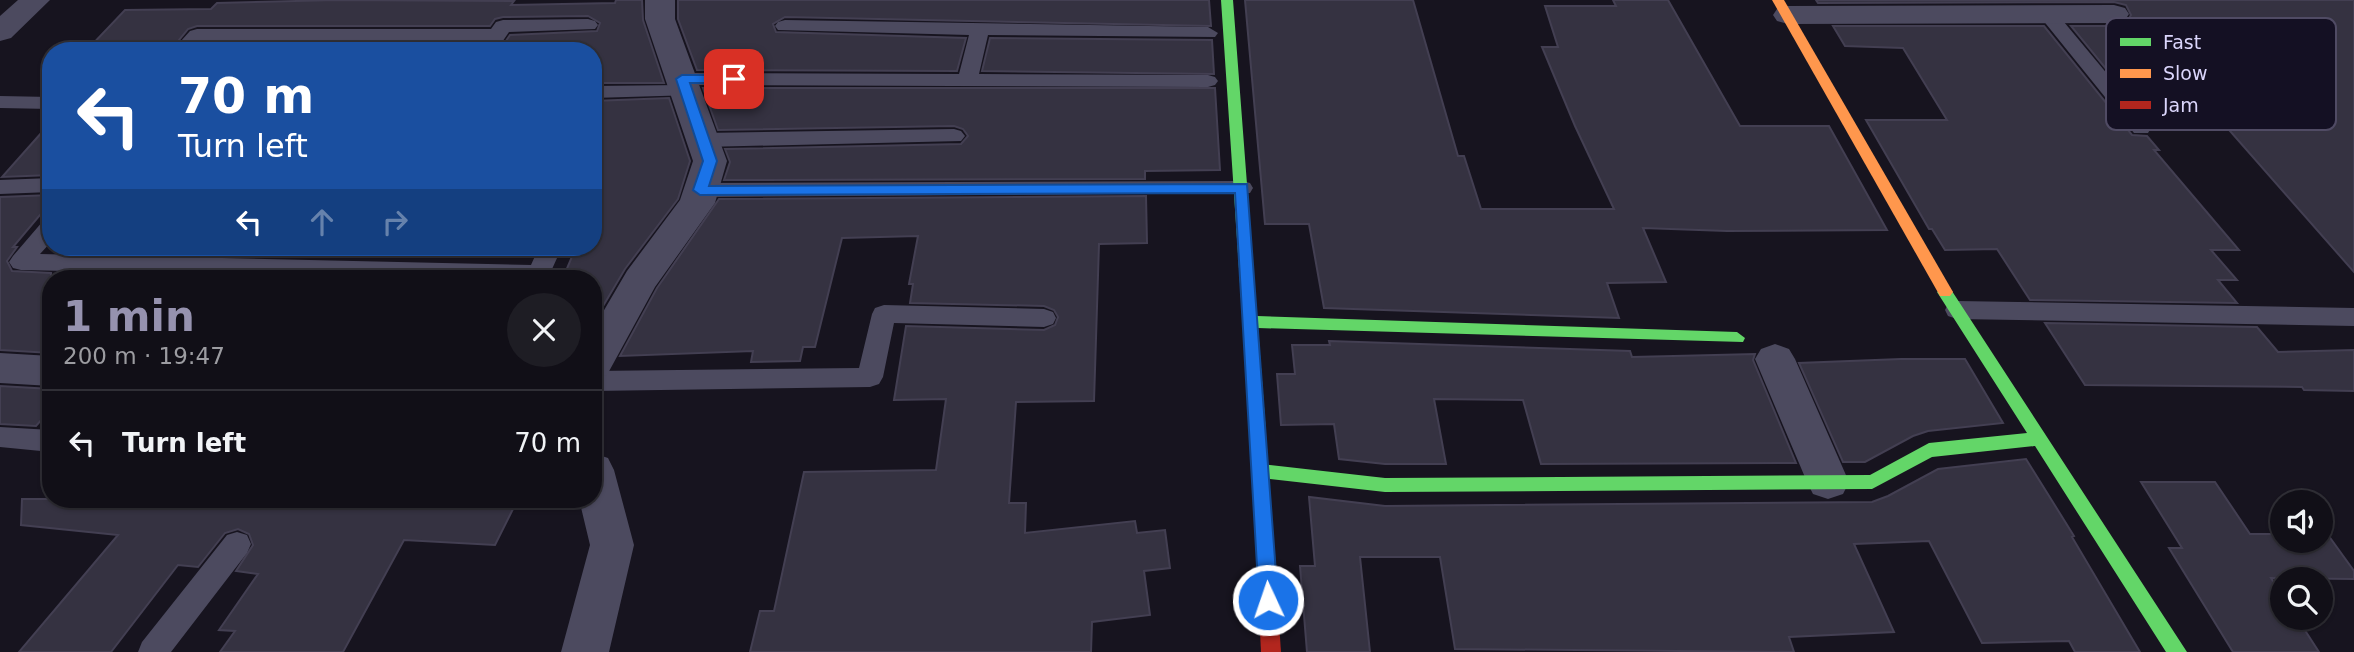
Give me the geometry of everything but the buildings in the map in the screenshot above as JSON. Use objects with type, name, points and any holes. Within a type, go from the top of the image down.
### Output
[{"type":"street","points":[[0,32],[35,0]]},
{"type":"street","points":[[602,348],[640,280],[697,203],[710,161],[660,19],[660,0]]},
{"type":"street","points":[[1227,0],[1252,322],[1271,652]]},
{"type":"street","points":[[2114,14],[2063,9],[1783,8],[1897,211],[1957,310],[2036,439],[2177,652]]},
{"type":"street","points":[[1252,322],[1737,338]]},
{"type":"street","points":[[1774,359],[1828,482]]},
{"type":"street","points":[[0,368],[42,370]]},
{"type":"street","points":[[1261,471],[1385,485],[1872,482],[1929,450],[2036,439]]},
{"type":"street","points":[[585,652],[612,545],[602,506]]},
{"type":"lane","points":[[2063,9],[2106,75]]},
{"type":"lane","points":[[493,42],[503,26],[588,25]]},
{"type":"lane","points":[[785,26],[1208,33]]},
{"type":"lane","points":[[968,80],[981,28]]},
{"type":"lane","points":[[190,42],[197,35],[455,42]]},
{"type":"lane","points":[[602,92],[685,85],[968,80],[1208,81]]},
{"type":"lane","points":[[0,102],[42,103]]},
{"type":"lane","points":[[703,140],[954,136]]},
{"type":"lane","points":[[0,187],[42,185]]},
{"type":"lane","points":[[700,190],[1242,188]]},
{"type":"lane","points":[[42,236],[20,262],[397,270]]},
{"type":"lane","points":[[1957,310],[2354,317]]},
{"type":"lane","points":[[602,382],[870,377],[884,314],[1044,318]]},
{"type":"lane","points":[[0,437],[42,440]]},
{"type":"lane","points":[[153,652],[237,544]]},
{"type":"traffic: fast","points":[[1227,0],[1258,433]]},
{"type":"traffic: fast","points":[[1945,292],[2177,652]]},
{"type":"traffic: fast","points":[[1252,322],[1737,338]]},
{"type":"traffic: fast","points":[[1261,471],[1385,485],[1872,482],[1929,450],[2036,439]]},
{"type":"traffic: slow","points":[[1778,0],[1945,292]]},
{"type":"traffic: jam","points":[[1258,433],[1271,652]]},
{"type":"route","points":[[734,79],[682,79],[710,161],[700,190],[1242,188],[1268,600]]}]
